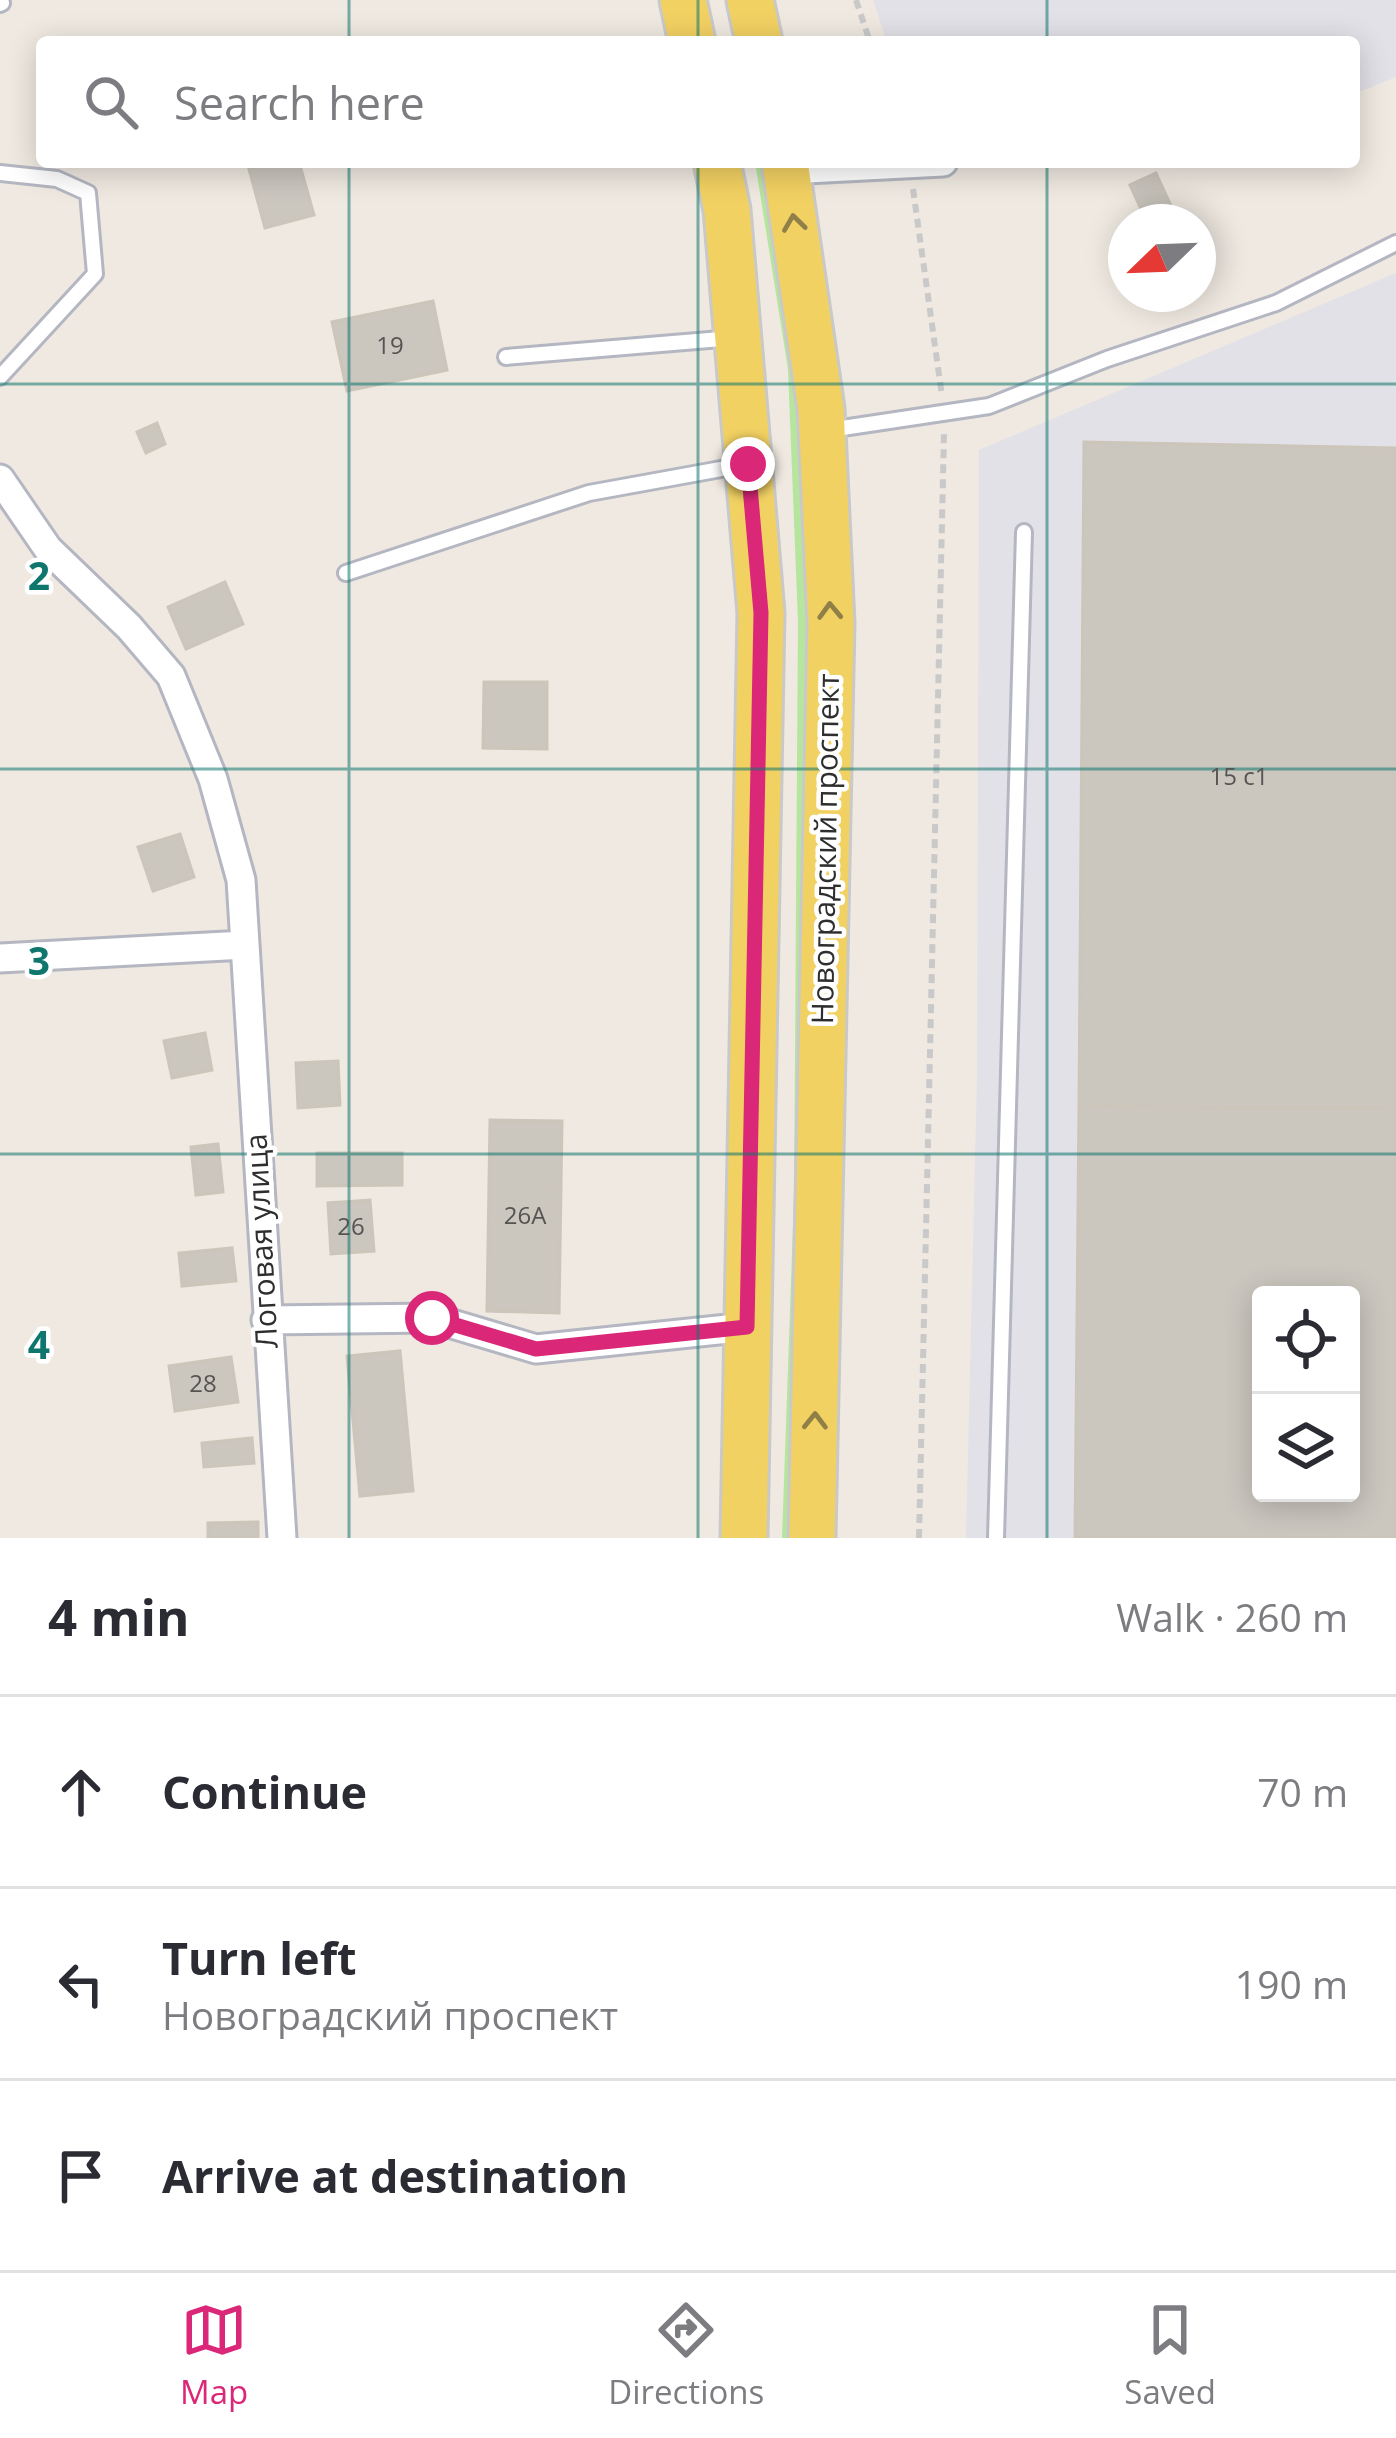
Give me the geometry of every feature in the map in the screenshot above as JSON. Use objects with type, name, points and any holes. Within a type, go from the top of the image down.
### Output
[{"type":"main road","points":[[683,0],[691,36]]},
{"type":"main road","points":[[750,0],[758,36]]},
{"type":"main road","points":[[718,168],[727,210],[761,613],[744,1538]]},
{"type":"main road","name":"Новоградский проспект","points":[[786,168],[823,431],[830,623],[812,1538]]},
{"type":"street","name":"Логовая улица","points":[[0,478],[49,549],[129,627],[171,676],[213,779],[241,880],[282,1538]]},
{"type":"street","points":[[0,958],[245,945]]},
{"type":"street","points":[[266,1320],[432,1318],[536,1349],[747,1327]]},
{"type":"lane","points":[[0,173],[57,179],[88,193],[95,274],[0,377]]},
{"type":"lane","points":[[823,431],[989,406],[1107,359],[1276,303],[1396,243]]},
{"type":"lane","points":[[506,357],[738,338]]},
{"type":"lane","points":[[346,573],[589,493],[748,464]]},
{"type":"lane","points":[[996,1538],[1024,532]]},
{"type":"path","points":[[856,0],[867,36]]},
{"type":"path","points":[[911,168],[944,415],[919,1538]]},
{"type":"shaded area","points":[[873,0],[1396,0],[1396,77],[1360,92],[1360,36],[885,36]]},
{"type":"shaded area","points":[[1396,273],[1396,1538],[966,1538],[977,1077],[979,450]]},
{"type":"green space","points":[[756,168],[779,168],[823,581],[806,1538],[782,1538],[794,1196],[798,622],[788,369]]},
{"type":"building","points":[[301,168],[314,215],[265,228],[249,169]]},
{"type":"building","points":[[1156,173],[1170,204],[1139,204],[1130,185]]},
{"type":"building","points":[[433,301],[447,370],[347,391],[332,322]]},
{"type":"building","points":[[157,423],[165,444],[146,453],[137,432]]},
{"type":"building","points":[[1084,442],[1396,448],[1396,1109],[1079,1106]]},
{"type":"building","points":[[225,582],[243,624],[186,649],[168,607]]},
{"type":"building","points":[[484,682],[547,682],[547,749],[483,748]]},
{"type":"building","points":[[180,834],[194,877],[153,891],[138,847]]},
{"type":"building","points":[[205,1033],[212,1070],[172,1078],[164,1041]]},
{"type":"building","points":[[338,1061],[340,1105],[298,1108],[296,1063]]},
{"type":"building","points":[[1079,1106],[1396,1109],[1396,1538],[1075,1538]]},
{"type":"building","points":[[490,1120],[562,1121],[559,1313],[487,1311]]},
{"type":"building","points":[[218,1144],[223,1192],[196,1195],[191,1147]]},
{"type":"building","points":[[317,1153],[402,1153],[402,1185],[317,1186]]},
{"type":"building","points":[[370,1200],[374,1251],[331,1254],[328,1203]]},
{"type":"building","points":[[232,1248],[236,1281],[182,1286],[179,1253]]},
{"type":"building","points":[[400,1351],[413,1491],[360,1496],[347,1356]]},
{"type":"building","points":[[231,1357],[238,1402],[175,1411],[169,1366]]},
{"type":"building","points":[[252,1438],[254,1463],[204,1467],[202,1443]]},
{"type":"building","points":[[258,1522],[258,1538],[208,1538],[208,1523]]},
{"type":"route","points":[[432,1318],[536,1349],[747,1327],[761,613],[748,464]]}]
